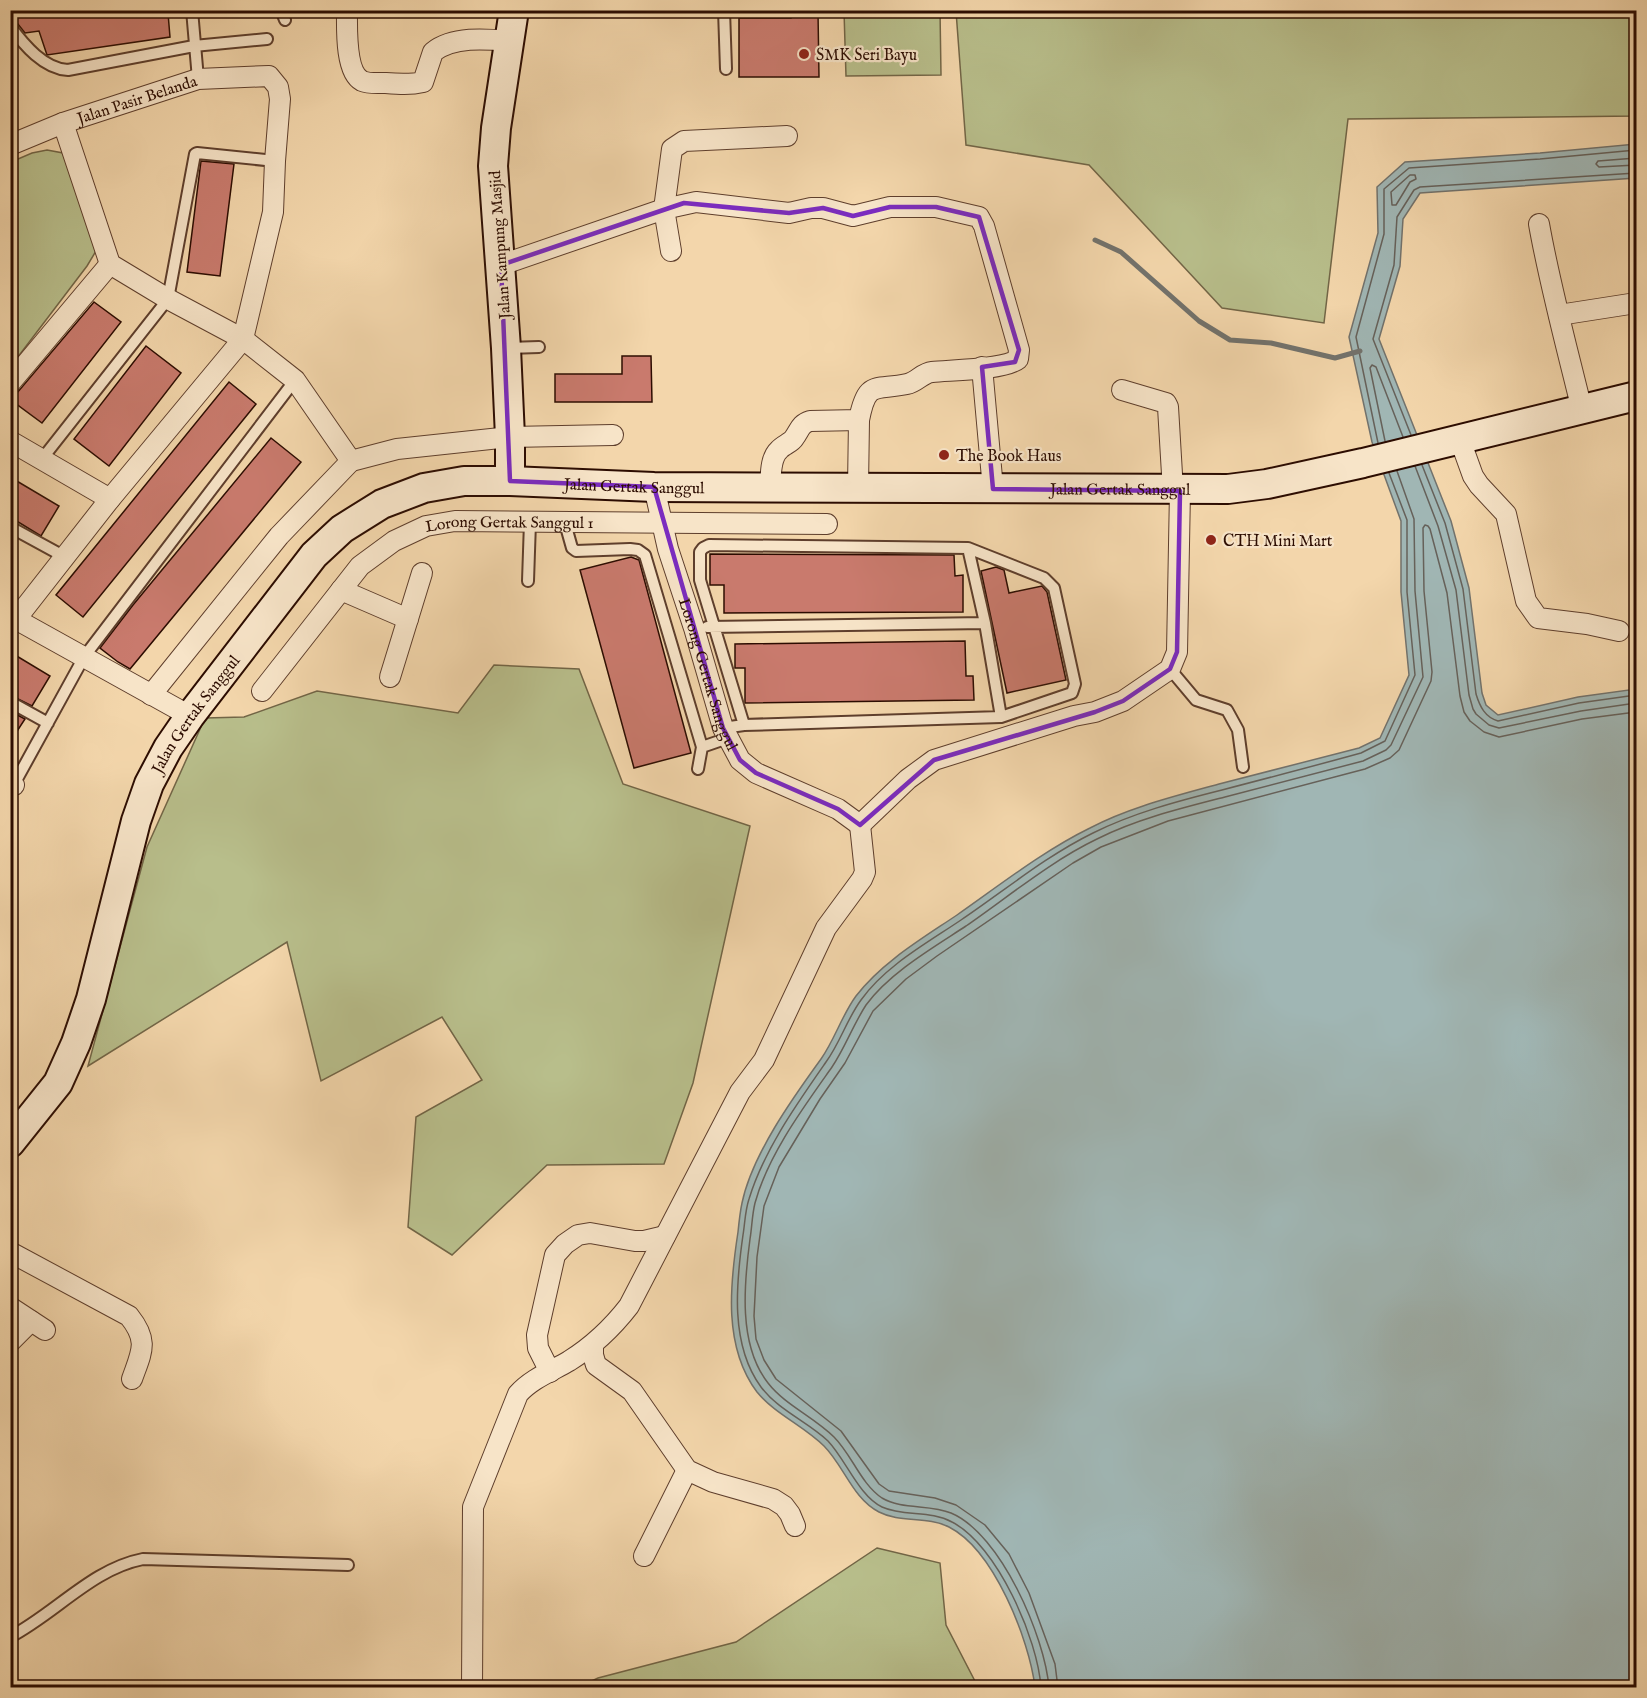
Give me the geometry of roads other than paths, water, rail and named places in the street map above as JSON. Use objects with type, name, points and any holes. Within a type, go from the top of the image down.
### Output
[{"type":"main road","name":"Jalan Kampung Masjid","points":[[510,481],[506,348],[493,166],[496,129],[514,10]]},
{"type":"main road","name":"Jalan Gertak Sanggul","points":[[14,1132],[58,1083],[76,1043],[91,999],[139,812],[149,784],[168,748],[314,555],[342,529],[382,504],[424,488],[464,481],[654,487],[1177,491],[1228,489],[1267,484],[1363,463],[1636,396]]},
{"type":"street","points":[[347,10],[351,63],[354,72],[361,80],[369,83],[414,84],[423,82],[433,52],[450,43],[483,39],[510,41]]},
{"type":"street","name":"Jalan Pasir Belanda","points":[[10,145],[63,123],[198,79],[268,76],[278,87],[280,99],[275,161]]},
{"type":"street","points":[[63,123],[110,264],[168,299],[243,339],[295,380],[351,461]]},
{"type":"street","points":[[671,251],[664,209],[672,148],[676,144],[684,141],[787,136]]},
{"type":"street","points":[[190,716],[13,618],[243,339],[273,212],[275,161]]},
{"type":"street","points":[[501,265],[664,209],[696,202],[789,213],[823,208],[853,216],[890,207],[936,207],[979,217],[984,226],[1019,350],[1018,359],[1005,365],[956,372],[927,373],[911,383],[877,387],[865,396],[859,420],[858,488]]},
{"type":"street","points":[[1539,224],[1552,297],[1559,315],[1582,410]]},
{"type":"street","points":[[10,383],[110,264]]},
{"type":"street","points":[[1559,315],[1636,303]]},
{"type":"street","points":[[982,367],[993,489]]},
{"type":"street","points":[[472,1688],[473,1507],[518,1394],[525,1386],[593,1345],[615,1324],[643,1283],[740,1092],[768,1052],[826,928],[862,879],[865,872],[860,825],[908,779],[934,760],[1074,716],[1095,712],[1123,701],[1170,669],[1177,652],[1177,491],[1168,407],[1166,403],[1122,390]]},
{"type":"street","points":[[770,487],[774,456],[781,447],[795,438],[797,430],[805,423],[859,420]]},
{"type":"street","points":[[152,695],[279,536],[351,461],[397,449],[510,437],[613,435]]},
{"type":"street","points":[[1460,440],[1473,476],[1506,514],[1526,601],[1532,611],[1539,618],[1619,631]]},
{"type":"street","points":[[10,441],[110,499]]},
{"type":"street","name":"Lorong Gertak Sanggul","points":[[654,487],[668,549],[704,627],[726,733],[747,767],[838,809],[860,825]]},
{"type":"street","name":"Lorong Gertak Sanggul 1","points":[[262,691],[360,566],[394,541],[426,526],[455,522],[827,524]]},
{"type":"street","points":[[390,677],[422,573]]},
{"type":"street","points":[[341,591],[408,619]]},
{"type":"street","points":[[550,1372],[538,1348],[537,1335],[555,1255],[578,1234],[601,1234],[635,1241],[665,1236]]},
{"type":"street","points":[[10,1252],[129,1316],[141,1331],[142,1339],[141,1352],[132,1378]]},
{"type":"street","points":[[10,1307],[38,1325],[10,1342]]},
{"type":"street","points":[[593,1345],[596,1365],[632,1391],[687,1470],[713,1482],[773,1499],[784,1506],[795,1527]]},
{"type":"street","points":[[644,1556],[687,1470]]},
{"type":"lane","points":[[192,10],[198,79]]},
{"type":"lane","points":[[724,10],[726,69]]},
{"type":"lane","points":[[10,26],[22,43],[52,67],[68,70],[194,46],[267,39]]},
{"type":"lane","points":[[42,459],[168,299],[195,154],[275,161]]},
{"type":"lane","points":[[506,348],[539,347]]},
{"type":"lane","points":[[12,786],[84,657],[295,380]]},
{"type":"lane","points":[[528,581],[530,522]]},
{"type":"lane","points":[[565,523],[572,548],[576,551],[630,549],[638,550],[645,555],[702,747],[698,768]]},
{"type":"lane","points":[[10,527],[64,557]]},
{"type":"lane","points":[[702,747],[744,725],[1001,717],[1072,693],[1075,684],[1054,588],[1044,578],[968,548],[709,545],[700,552],[704,627],[744,725]]},
{"type":"lane","points":[[968,548],[985,623],[1001,717]]},
{"type":"lane","points":[[704,627],[985,623]]},
{"type":"lane","points":[[1170,669],[1196,700],[1227,710],[1238,730],[1243,767]]},
{"type":"lane","points":[[10,702],[48,723]]},
{"type":"lane","points":[[10,1637],[31,1626],[107,1571],[125,1562],[143,1558],[348,1565]]},
{"type":"water","points":[[1636,144],[1636,178],[1420,193],[1403,219],[1400,266],[1379,339],[1451,521],[1469,588],[1482,693],[1486,705],[1498,715],[1578,697],[1636,689],[1636,1687],[1035,1687],[1017,1621],[1007,1598],[981,1555],[949,1527],[887,1515],[870,1506],[855,1491],[824,1446],[764,1400],[746,1374],[734,1335],[732,1294],[740,1213],[754,1166],[774,1128],[826,1051],[847,1011],[866,984],[890,961],[1039,858],[1073,837],[1137,808],[1359,748],[1380,738],[1409,675],[1401,592],[1401,521],[1372,442],[1349,337],[1378,233],[1377,187],[1405,162]]},
{"type":"waterway","points":[[1095,240],[1121,252],[1199,321],[1230,340],[1271,343],[1335,358],[1360,351]]},
{"type":"place","name":"SMK Seri Bayu","points":[[804,54]]},
{"type":"place","name":"The Book Haus","points":[[944,455]]},
{"type":"place","name":"CTH Mini Mart","points":[[1211,540]]}]
